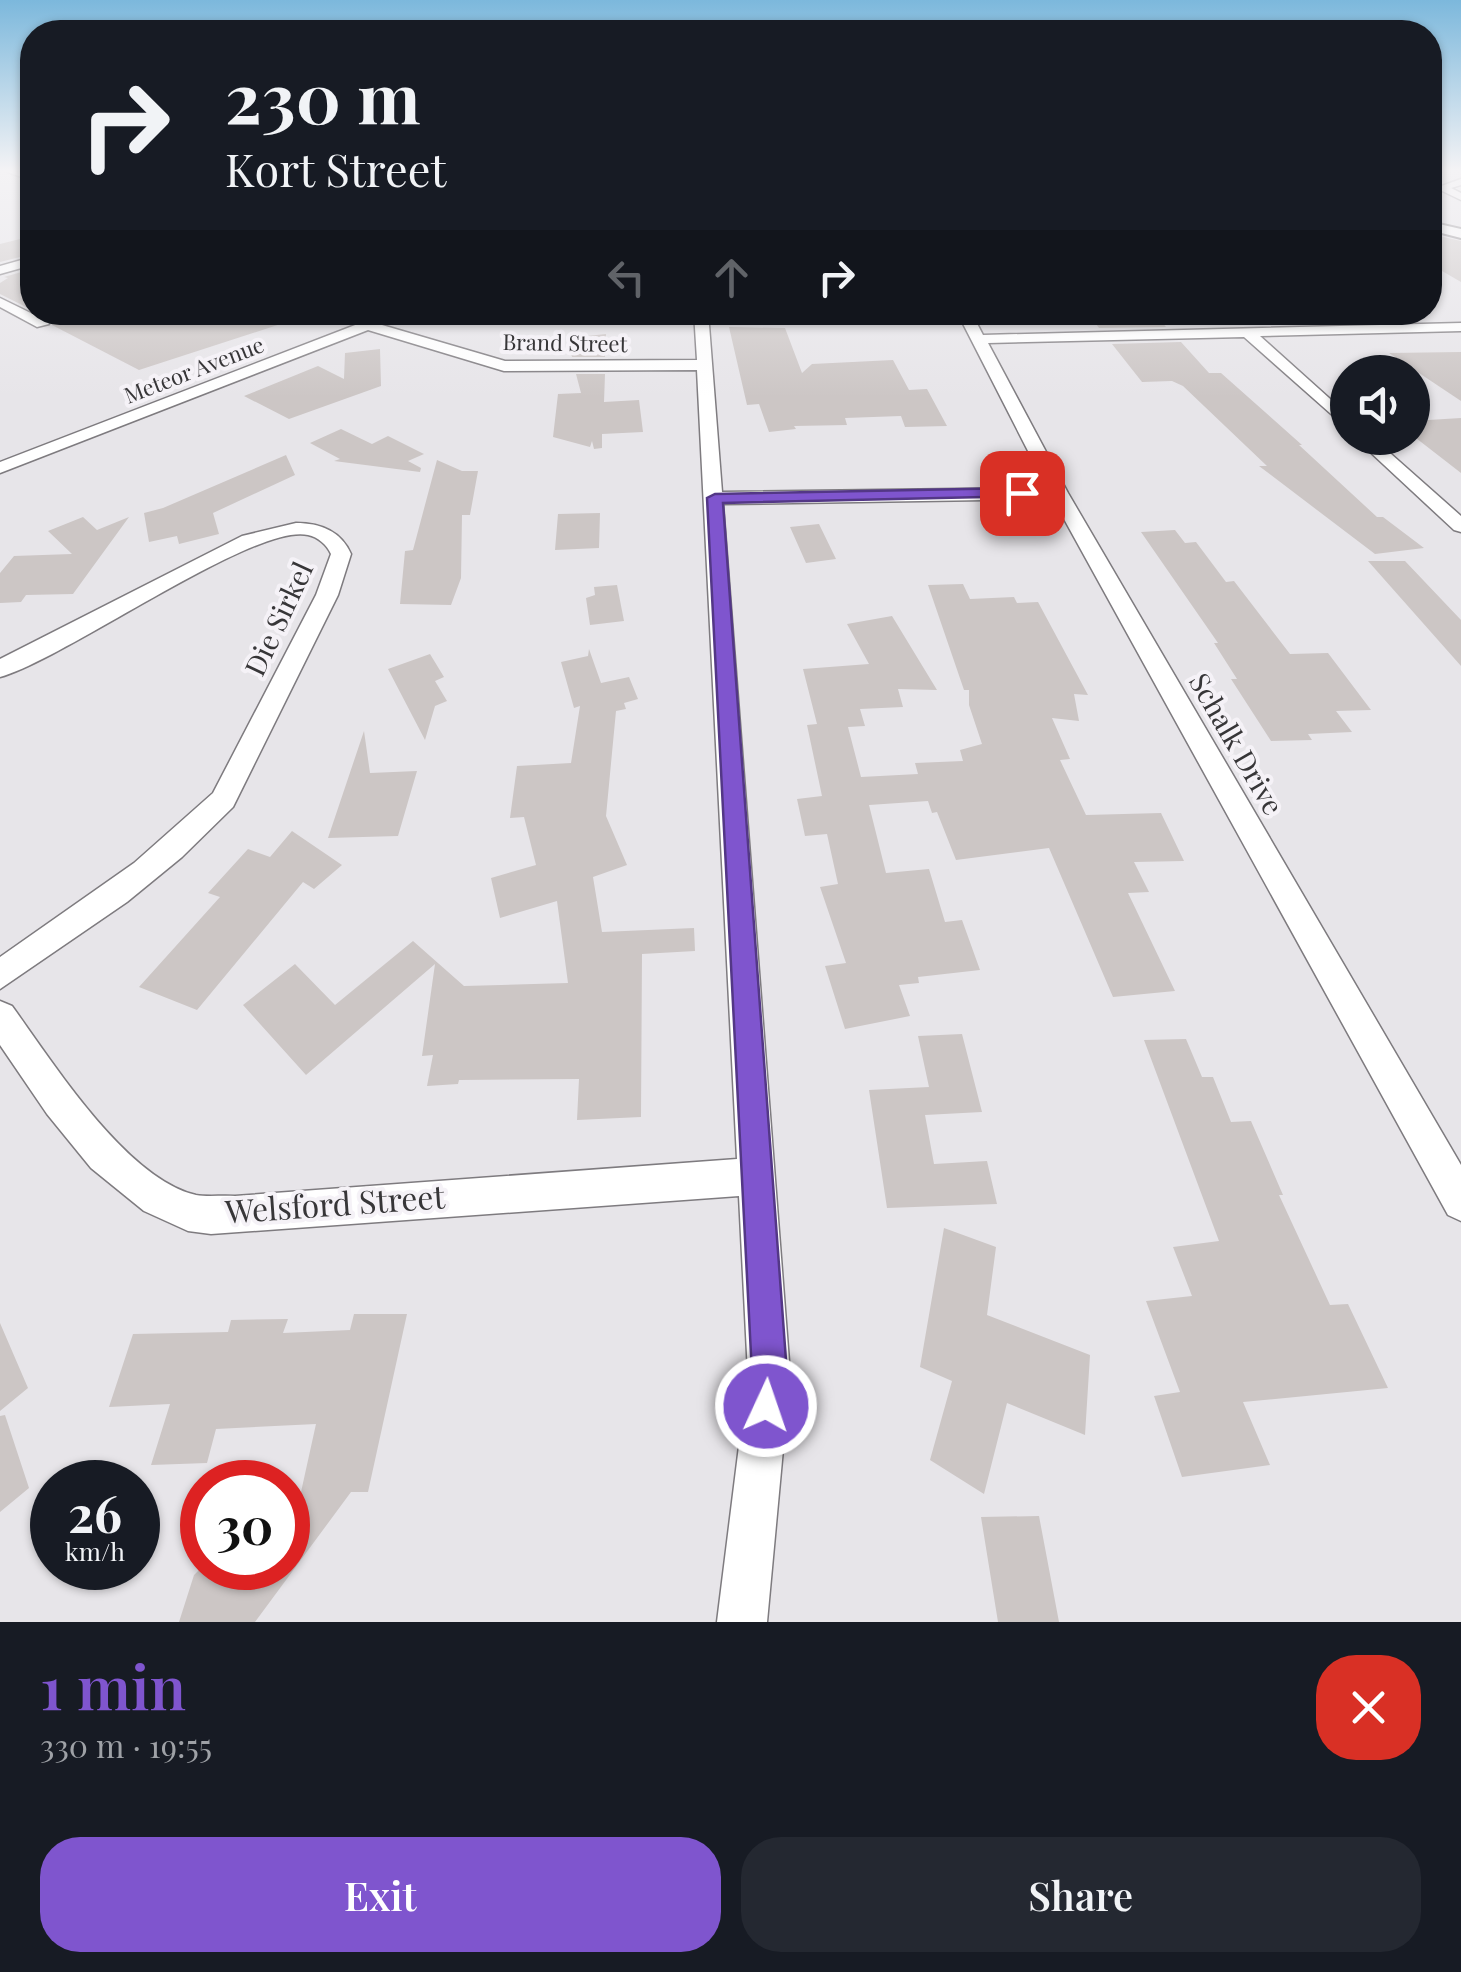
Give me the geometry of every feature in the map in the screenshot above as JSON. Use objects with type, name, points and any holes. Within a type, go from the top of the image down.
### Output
[{"type":"street","points":[[702,325],[770,1374],[742,1622]]},
{"type":"street","name":"Schalk Drive","points":[[972,325],[1059,493],[1461,1202]]},
{"type":"street","name":"Brand Street","points":[[369,326],[504,366],[705,366]]},
{"type":"street","name":"Meteor Avenue","points":[[0,468],[369,326]]},
{"type":"street","points":[[980,339],[1461,327]]},
{"type":"street","points":[[1249,334],[1330,408]]},
{"type":"street","points":[[1382,455],[1461,526]]},
{"type":"street","points":[[715,498],[1059,493]]},
{"type":"street","name":"Die Sirkel","points":[[0,669],[249,540],[296,528],[312,529],[336,542],[341,554],[327,595],[223,800],[111,897],[0,974]]},
{"type":"street","name":"Welsford Street","points":[[0,1017],[90,1139],[132,1182],[191,1213],[235,1215],[756,1176]]},
{"type":"building","points":[[0,246],[20,246],[20,257],[0,262]]},
{"type":"building","points":[[1442,246],[1461,246],[1461,282],[1442,271]]},
{"type":"building","points":[[20,272],[20,304],[0,294],[0,283],[8,278],[4,277]]},
{"type":"building","points":[[52,325],[277,325],[139,370]]},
{"type":"building","points":[[1097,325],[1166,327],[1099,328]]},
{"type":"building","points":[[729,327],[785,328],[802,373],[812,364],[893,360],[909,390],[927,389],[947,426],[905,427],[901,416],[845,418],[847,425],[794,426],[796,429],[769,432],[759,404],[747,405]]},
{"type":"building","points":[[606,334],[605,357],[572,357],[568,338]]},
{"type":"building","points":[[1181,342],[1209,373],[1221,373],[1377,517],[1383,517],[1424,548],[1375,554],[1259,466],[1267,466],[1183,386],[1172,381],[1142,382],[1112,344]]},
{"type":"building","points":[[380,349],[381,386],[289,419],[244,396],[318,366],[344,379],[345,353]]},
{"type":"building","points":[[1461,352],[1461,401],[1430,380],[1430,355],[1389,353]]},
{"type":"building","points":[[576,374],[605,374],[604,402],[639,400],[643,432],[602,434],[602,448],[594,449],[592,441],[590,447],[553,437],[558,394],[581,393]]},
{"type":"building","points":[[1461,418],[1461,473],[1430,449],[1430,420]]},
{"type":"building","points":[[341,429],[372,444],[388,436],[424,454],[408,461],[421,468],[420,472],[334,461],[340,459],[310,443]]},
{"type":"building","points":[[286,455],[295,475],[213,513],[219,534],[179,544],[177,536],[149,542],[144,513]]},
{"type":"building","points":[[437,460],[462,471],[478,471],[470,515],[462,515],[461,578],[451,605],[400,604],[405,551],[413,550]]},
{"type":"building","points":[[600,513],[599,548],[555,550],[558,514]]},
{"type":"building","points":[[83,517],[97,530],[129,517],[73,594],[26,595],[21,602],[0,603],[0,573],[14,556],[72,554],[48,531]]},
{"type":"building","points":[[819,524],[836,559],[806,563],[790,527]]},
{"type":"building","points":[[1175,530],[1185,543],[1196,542],[1226,582],[1234,581],[1290,654],[1328,653],[1371,710],[1336,711],[1352,732],[1308,734],[1312,740],[1271,741],[1231,679],[1237,679],[1214,643],[1218,643],[1141,532]]},
{"type":"building","points":[[1368,561],[1405,561],[1461,620],[1461,666]]},
{"type":"building","points":[[963,584],[970,599],[1014,597],[1017,603],[1038,602],[1088,695],[1074,694],[1079,721],[1052,718],[1070,759],[1060,760],[1086,815],[1161,813],[1184,861],[1134,862],[1149,892],[1128,893],[1175,991],[1113,997],[1049,848],[956,860],[937,812],[932,813],[928,801],[869,805],[886,873],[929,869],[945,922],[962,920],[980,970],[918,977],[919,983],[899,985],[910,1016],[845,1029],[825,966],[846,963],[820,887],[838,884],[827,834],[805,836],[797,799],[822,796],[807,725],[817,724],[803,669],[869,664],[847,624],[892,616],[937,690],[898,689],[903,707],[860,709],[865,726],[848,727],[861,777],[918,774],[915,763],[963,761],[960,750],[982,744],[969,705],[969,690],[964,690],[928,585]]},
{"type":"building","points":[[617,585],[624,621],[590,625],[586,598],[595,595],[594,587]]},
{"type":"building","points":[[589,649],[601,683],[629,677],[638,699],[624,703],[626,709],[616,711],[606,816],[627,865],[593,877],[602,932],[694,928],[695,951],[642,954],[641,1117],[577,1120],[579,1079],[459,1080],[458,1084],[427,1086],[433,1055],[422,1056],[435,964],[306,1075],[243,1005],[295,964],[335,1005],[413,941],[464,986],[568,983],[557,901],[500,918],[491,878],[536,865],[524,817],[510,818],[517,766],[571,763],[580,706],[574,708],[561,662],[588,656]]},
{"type":"building","points":[[430,654],[444,677],[435,681],[447,701],[435,706],[425,740],[388,669]]},
{"type":"building","points":[[364,731],[370,773],[417,771],[398,836],[328,838]]},
{"type":"building","points":[[292,831],[342,865],[314,889],[303,882],[197,1010],[139,987],[220,897],[208,893],[248,849],[270,857]]},
{"type":"building","points":[[962,1034],[982,1112],[925,1115],[934,1164],[987,1161],[997,1204],[887,1208],[869,1090],[929,1087],[918,1036]]},
{"type":"building","points":[[1186,1039],[1202,1077],[1213,1077],[1231,1122],[1251,1121],[1283,1195],[1279,1195],[1330,1305],[1348,1304],[1388,1388],[1243,1402],[1270,1465],[1182,1477],[1154,1396],[1180,1392],[1146,1301],[1192,1296],[1173,1247],[1219,1241],[1144,1040]]},
{"type":"building","points":[[944,1228],[996,1247],[987,1315],[1090,1355],[1085,1435],[1007,1403],[984,1494],[930,1460],[952,1381],[920,1367]]},
{"type":"building","points":[[354,1314],[407,1314],[368,1492],[351,1492],[310,1548],[308,1460],[316,1424],[216,1429],[208,1460],[160,1465],[160,1460],[153,1460],[170,1404],[109,1407],[133,1334],[228,1332],[231,1320],[288,1319],[283,1333],[350,1330]]},
{"type":"building","points":[[0,1323],[28,1388],[0,1411]]},
{"type":"building","points":[[5,1415],[29,1488],[0,1512],[0,1416]]},
{"type":"building","points":[[1039,1516],[1059,1622],[998,1622],[981,1517]]},
{"type":"building","points":[[189,1590],[279,1590],[255,1622],[179,1622]]},
{"type":"route","points":[[766,1406],[770,1374],[715,498],[1022,493]]}]
